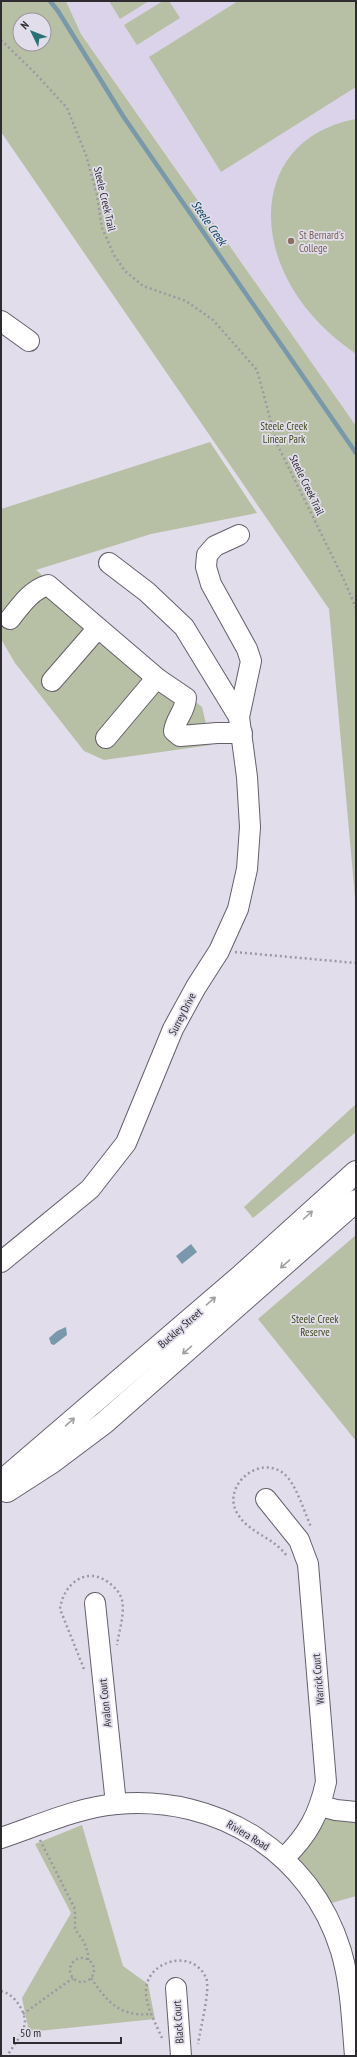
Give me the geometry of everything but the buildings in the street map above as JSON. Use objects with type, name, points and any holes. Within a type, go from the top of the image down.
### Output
[{"type":"main road","name":"Buckley Street","points":[[1,1482],[242,1275],[356,1172]]},
{"type":"main road","name":"Buckley Street","points":[[1,1495],[52,1462],[104,1422],[356,1201]]},
{"type":"street","points":[[1,321],[29,341]]},
{"type":"street","points":[[239,535],[215,546],[207,556],[206,567],[211,584],[247,649],[251,661],[240,725]]},
{"type":"street","points":[[109,563],[147,592],[184,627],[240,725]]},
{"type":"street","points":[[10,619],[28,597],[42,587],[48,585],[158,679],[186,698],[185,708],[175,723],[174,731],[180,736],[217,733],[240,725]]},
{"type":"street","points":[[52,681],[98,628]]},
{"type":"street","points":[[106,738],[154,681],[158,679]]},
{"type":"street","name":"Surrey Drive","points":[[1,1262],[90,1189],[126,1143],[172,1029],[219,951],[238,909],[247,869],[250,827],[247,777],[240,725]]},
{"type":"street","name":"Warrick Court","points":[[266,1499],[299,1540],[308,1564],[326,1782],[321,1806],[304,1836],[284,1858]]},
{"type":"street","name":"Avalon Court","points":[[95,1603],[116,1804]]},
{"type":"street","name":"Riviera Road","points":[[1,1838],[39,1838],[85,1810],[116,1804],[150,1802],[182,1806],[209,1814],[237,1826],[264,1842],[284,1858],[305,1881],[318,1900],[341,1950],[348,1978],[355,2056]]},
{"type":"street","points":[[321,1806],[336,1810],[356,1812]]},
{"type":"street","name":"Black Court","points":[[176,1988],[181,2056]]},
{"type":"path","name":"Steele Creek Trail","points":[[1,40],[35,73],[67,108],[86,155],[97,195],[102,228],[114,255],[125,271],[143,286],[186,301],[213,320],[257,370],[278,444],[356,608]]},
{"type":"path","points":[[219,951],[356,962]]},
{"type":"path","points":[[39,1838],[75,1909],[74,1929],[84,1942],[88,1953],[88,1960],[93,1967],[91,1978],[114,2006],[128,2014],[151,2014]]},
{"type":"path","points":[[88,1960],[82,1958],[74,1961],[70,1970],[72,1978],[80,1982],[91,1978]]},
{"type":"path","points":[[23,2014],[72,1978]]},
{"type":"path","points":[[1,1991],[17,2001],[25,2022],[21,2035],[7,2056]]},
{"type":"shaded area","name":"St Bernard's College","points":[[66,1],[356,1],[356,426],[81,33]]},
{"type":"green space","name":"Steele Creek Linear Park","points":[[1,1],[66,1],[81,34],[356,426],[356,908],[329,609],[1,132]]},
{"type":"green space","points":[[109,1],[149,1],[120,19]]},
{"type":"green space","points":[[163,1],[169,1],[180,18],[137,45],[124,25]]},
{"type":"green space","points":[[238,1],[356,1],[356,87],[221,172],[149,57]]},
{"type":"green space","points":[[356,119],[356,354],[337,340],[320,324],[304,306],[291,286],[279,259],[272,233],[271,207],[276,182],[287,160],[304,142],[327,128]]},
{"type":"green space","points":[[210,442],[257,513],[151,534],[36,570],[202,707],[211,745],[104,760],[84,751],[15,663],[1,639],[1,509]]},
{"type":"green space","points":[[356,1104],[356,1132],[253,1218],[244,1207]]},
{"type":"green space","name":"Steele Creek Reserve","points":[[356,1235],[356,1441],[258,1319]]},
{"type":"green space","points":[[356,1803],[356,1896],[328,1904],[297,1862],[328,1804]]},
{"type":"green space","points":[[82,1825],[123,1966],[148,1984],[155,2019],[29,2032],[22,1998],[71,1913],[35,1844]]},
{"type":"water","points":[[191,1244],[197,1252],[182,1264],[176,1256]]},
{"type":"water","points":[[66,1327],[67,1335],[54,1345],[51,1344],[49,1338],[57,1331]]},
{"type":"waterway","name":"Steele Creek","points":[[50,1],[58,11],[123,116],[356,453]]},
{"type":"place","name":"St Bernard's College","points":[[291,241]]}]
